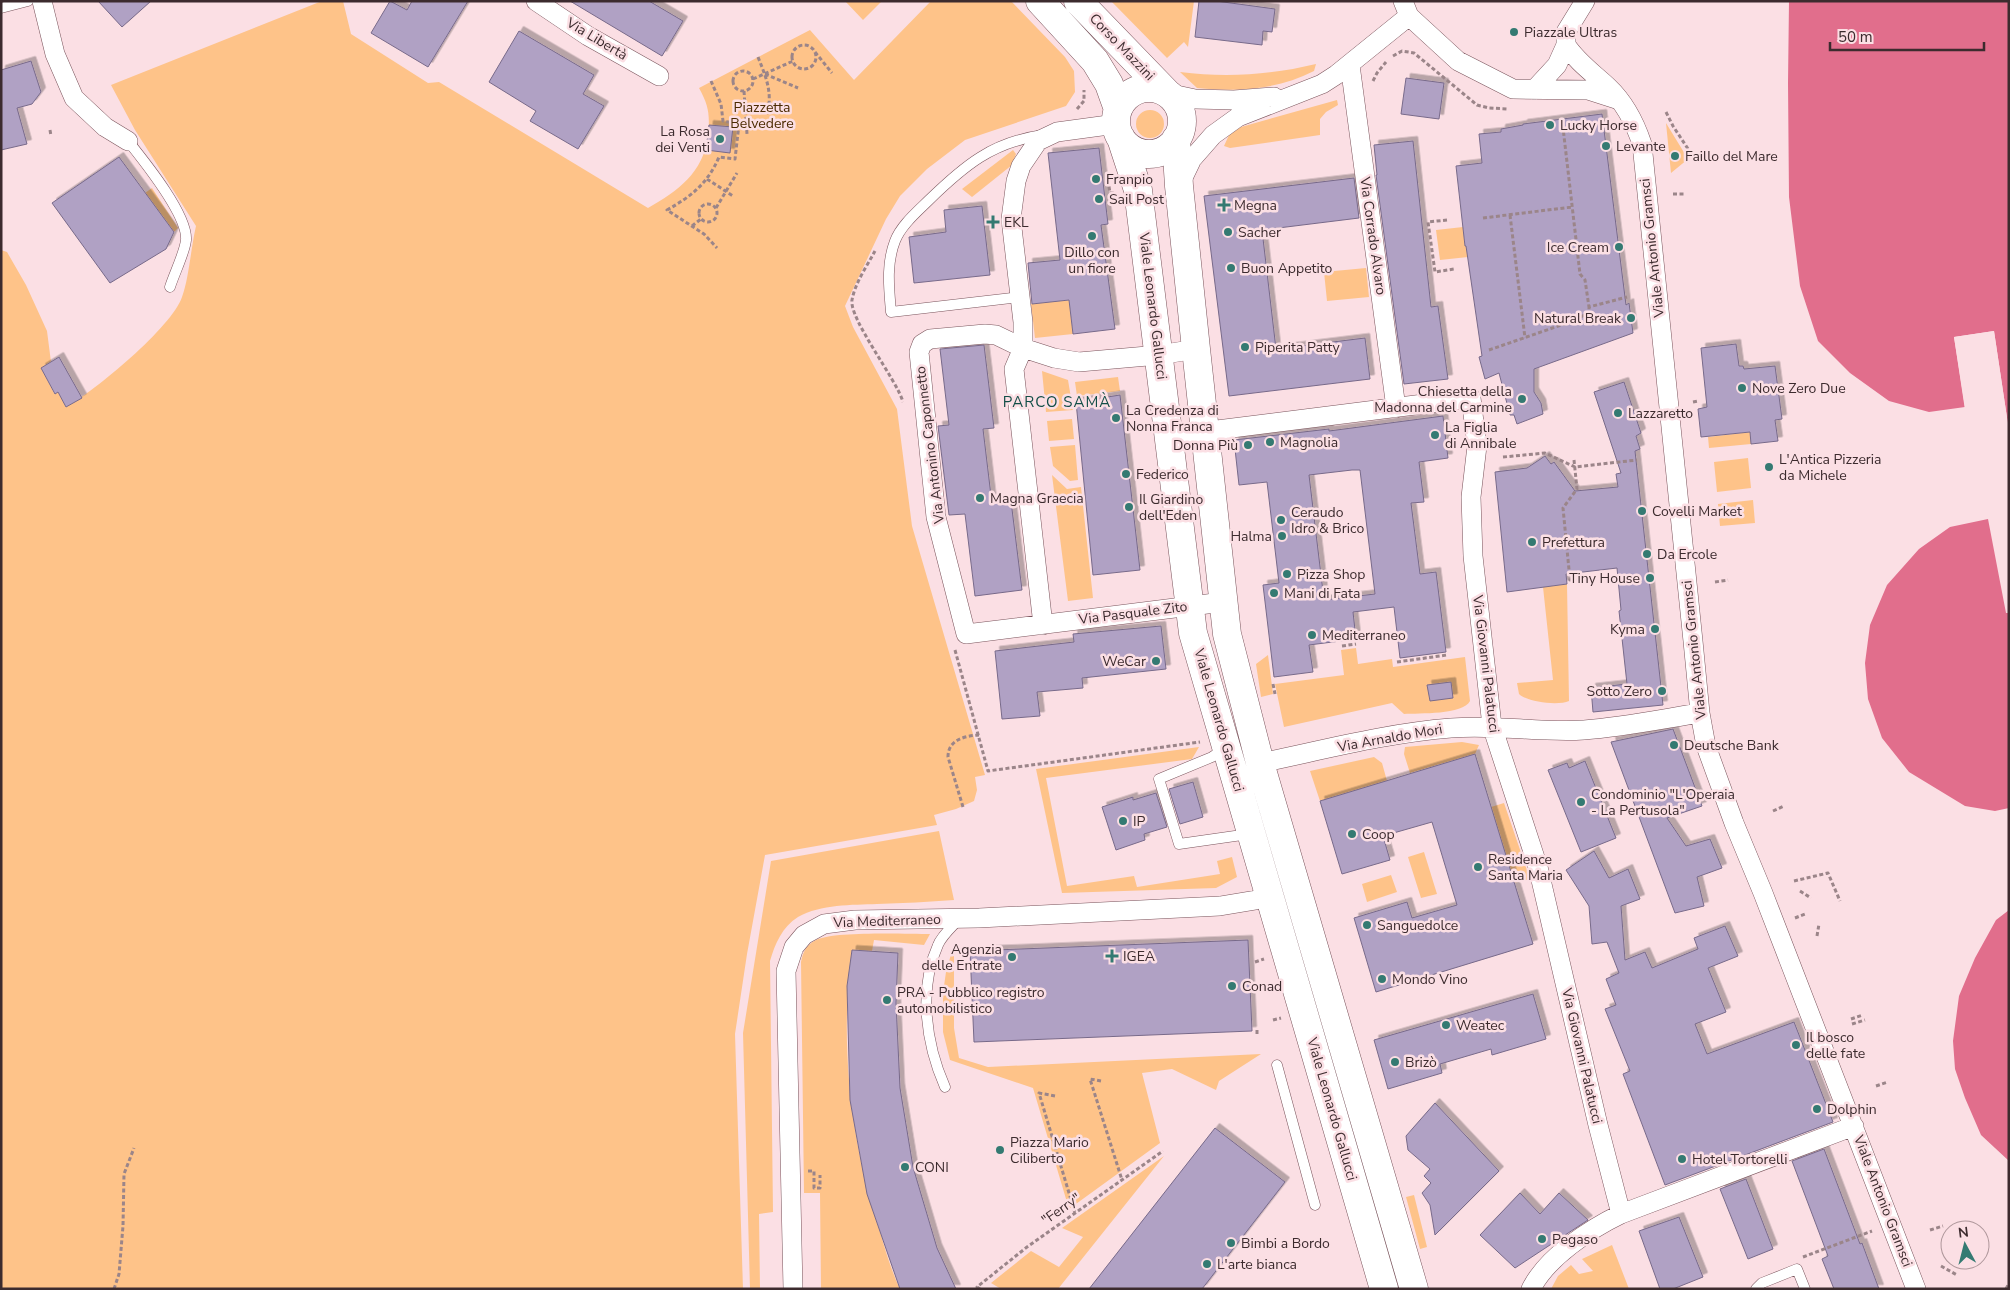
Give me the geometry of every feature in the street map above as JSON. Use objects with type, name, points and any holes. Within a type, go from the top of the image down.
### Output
[{"type":"street","points":[[42,1],[55,54],[74,98],[105,127],[128,142]]},
{"type":"street","name":"Via Libertà","points":[[536,1],[588,36],[659,76]]},
{"type":"street","name":"Corso Mazzini","points":[[1040,1],[1083,46],[1109,84],[1112,125]]},
{"type":"street","name":"Corso Mazzini","points":[[1078,1],[1167,93]]},
{"type":"street","points":[[1534,90],[1557,65],[1566,45],[1566,32],[1585,1]]},
{"type":"street","points":[[1179,186],[1192,159],[1213,135],[1238,118],[1322,84],[1350,64],[1406,9],[1458,62],[1513,89],[1588,90],[1620,100]]},
{"type":"street","name":"Viale Antonio Gramsci","points":[[1566,45],[1580,63],[1620,100],[1636,126],[1642,144],[1700,713],[1706,746],[1734,823],[1763,893],[1916,1289]]},
{"type":"street","name":"Via Corrado Alvaro","points":[[1350,64],[1396,408]]},
{"type":"street","points":[[1112,125],[1123,100],[1138,90],[1149,88],[1195,99],[1234,100],[1290,96]]},
{"type":"street","points":[[1112,125],[1131,148],[1148,154],[1166,149],[1176,139],[1181,126],[1181,112],[1167,93]]},
{"type":"street","points":[[1043,625],[1014,369],[1023,348],[1023,322],[1011,219],[1016,181],[1021,166],[1038,141],[1057,132],[1112,125]]},
{"type":"street","name":"Viale Leonardo Gallucci","points":[[1112,125],[1138,190],[1193,633],[1384,1289]]},
{"type":"street","name":"Viale Leonardo Gallucci","points":[[1176,139],[1204,433],[1227,634],[1260,763],[1414,1289]]},
{"type":"street","name":"Via Antonino Caponnetto","points":[[966,634],[936,517],[919,352],[922,344],[930,339],[985,334],[996,335],[1023,348]]},
{"type":"street","points":[[1023,348],[1054,358],[1079,362],[1196,350]]},
{"type":"street","name":"Via Giovanni Palatucci","points":[[1396,408],[1471,398],[1477,446],[1471,497],[1473,556],[1492,726],[1538,867],[1598,1126],[1621,1214]]},
{"type":"street","points":[[1169,436],[1396,408]]},
{"type":"street","name":"Via Pasquale Zito","points":[[966,634],[1223,602]]},
{"type":"street","name":"Via Arnaldo Mori","points":[[1260,763],[1406,733],[1492,726],[1553,731],[1585,730],[1700,713]]},
{"type":"street","name":"Via Mediterraneo","points":[[793,1289],[786,971],[794,947],[804,935],[824,924],[855,920],[960,918],[1220,906],[1256,900],[1269,892]]},
{"type":"street","points":[[1531,1289],[1541,1274],[1568,1248],[1602,1223],[1621,1214],[1854,1126]]},
{"type":"lane","points":[[1,8],[28,1]]},
{"type":"lane","points":[[1020,297],[891,312],[888,280],[890,260],[896,239],[904,228],[920,208],[960,170],[988,152],[1013,141],[1057,132]]},
{"type":"lane","points":[[128,142],[151,170],[184,226],[186,240],[170,287]]},
{"type":"lane","points":[[1227,748],[1212,757],[1159,779],[1179,844],[1252,834]]},
{"type":"lane","points":[[945,1087],[937,1069],[929,1033],[926,999],[931,964],[938,943],[960,918]]},
{"type":"lane","points":[[1277,1065],[1315,1205]]},
{"type":"lane","points":[[1756,1289],[1762,1282],[1797,1269],[1805,1289]]},
{"type":"path","points":[[813,48],[816,58],[812,66],[800,68],[793,61],[793,53],[796,48],[803,45],[813,48],[832,73]]},
{"type":"path","points":[[1354,93],[1372,86],[1382,66],[1393,56],[1402,51],[1407,51],[1414,53],[1477,105],[1514,110]]},
{"type":"path","points":[[758,57],[770,102],[766,114]]},
{"type":"path","points":[[753,78],[793,61]]},
{"type":"path","points":[[743,70],[750,73],[753,78],[751,87],[744,91],[737,90],[733,86],[733,76],[743,70]]},
{"type":"path","points":[[764,74],[798,88]]},
{"type":"path","points":[[712,81],[721,104],[723,121],[740,124],[736,159],[719,157],[713,171],[704,184],[686,199],[668,210],[704,234],[717,248]]},
{"type":"path","points":[[738,133],[749,134],[744,91]]},
{"type":"path","points":[[1080,107],[1112,125]]},
{"type":"path","points":[[1666,112],[1692,155]]},
{"type":"path","points":[[1489,350],[1567,324],[1589,313],[1585,280],[1580,274],[1562,119]]},
{"type":"path","points":[[50,130],[52,136]]},
{"type":"path","points":[[716,208],[737,173]]},
{"type":"path","points":[[1107,174],[1110,193],[1138,190]]},
{"type":"path","points":[[707,179],[733,196]]},
{"type":"path","points":[[1673,194],[1684,194]]},
{"type":"path","points":[[710,204],[716,208],[718,214],[714,220],[708,222],[701,218],[699,212],[703,205],[710,204]]},
{"type":"path","points":[[1483,218],[1572,207]]},
{"type":"path","points":[[1510,215],[1525,338]]},
{"type":"path","points":[[692,226],[701,218]]},
{"type":"path","points":[[1447,220],[1428,222],[1433,261],[1435,272],[1454,269]]},
{"type":"path","points":[[1589,307],[1627,297]]},
{"type":"path","points":[[1693,402],[1698,401]]},
{"type":"path","points":[[1503,457],[1544,453],[1575,467],[1637,460]]},
{"type":"path","points":[[1574,460],[1577,489],[1563,508],[1570,580],[1584,579]]},
{"type":"path","points":[[1715,582],[1728,580]]},
{"type":"path","points":[[1342,646],[1356,644]]},
{"type":"path","points":[[1397,662],[1446,655]]},
{"type":"path","points":[[1273,684],[1275,694]]},
{"type":"path","points":[[963,806],[948,757],[948,749],[952,743],[959,739],[979,735]]},
{"type":"path","points":[[1773,811],[1784,806]]},
{"type":"path","points":[[1794,881],[1828,874],[1840,901]]},
{"type":"path","points":[[1800,891],[1810,898]]},
{"type":"path","points":[[1794,918],[1805,914]]},
{"type":"path","points":[[1817,936],[1819,924]]},
{"type":"path","points":[[1255,962],[1261,960]]},
{"type":"path","points":[[1264,990],[1270,989]]},
{"type":"path","points":[[1851,1019],[1863,1015]]},
{"type":"path","points":[[1273,1020],[1279,1019]]},
{"type":"path","points":[[1852,1024],[1865,1020]]},
{"type":"path","points":[[1257,1029],[1257,1034]]},
{"type":"path","points":[[1102,1081],[1090,1079],[1122,1180]]},
{"type":"path","points":[[1876,1086],[1888,1082]]},
{"type":"path","points":[[1055,1096],[1039,1092],[1076,1213]]},
{"type":"path","points":[[114,1289],[119,1274],[123,1226],[124,1174],[134,1148]]},
{"type":"path","name":"\"Ferry\"","points":[[980,1289],[977,1287],[1027,1247],[1163,1151]]},
{"type":"path","points":[[807,1178],[807,1171],[814,1171],[814,1188],[820,1188],[820,1176]]},
{"type":"path","points":[[1930,1230],[1940,1227]]},
{"type":"path","points":[[1804,1256],[1871,1231]]},
{"type":"path","points":[[1948,1270],[1957,1275]]},
{"type":"green space","name":"Piazzetta Belvedere","points":[[322,1],[343,1],[351,34],[428,83],[439,82],[648,208],[679,188],[695,171],[701,160],[708,136],[709,122],[707,106],[699,88],[810,30],[854,80],[931,1],[1011,1],[1065,57],[1074,71],[1075,92],[1066,106],[965,140],[927,169],[900,196],[886,219],[845,306],[853,327],[897,409],[912,526],[985,775],[975,777],[977,790],[974,801],[956,809],[934,815],[937,825],[765,855],[735,1034],[743,1289],[1,1289],[1,250],[7,252],[26,285],[47,331],[51,362],[41,368],[54,393],[58,392],[66,407],[113,373],[149,341],[175,310],[184,289],[196,226],[135,130],[111,85]]},
{"type":"green space","points":[[845,1],[882,1],[863,20]]},
{"type":"green space","points":[[1111,1],[1194,1],[1188,47],[1184,42],[1167,58]]},
{"type":"green space","points":[[1316,64],[1314,71],[1286,82],[1272,86],[1227,90],[1197,88],[1180,72],[1214,75],[1265,73]]},
{"type":"green space","points":[[1337,100],[1338,105],[1326,112],[1320,119],[1320,135],[1230,148],[1224,146],[1229,135],[1241,127]]},
{"type":"green space","points":[[1150,110],[1160,114],[1164,124],[1160,134],[1150,138],[1140,134],[1136,124],[1140,114]]},
{"type":"green space","points":[[1666,123],[1688,159],[1671,173]]},
{"type":"green space","points":[[1013,150],[1016,154],[1012,165],[972,197],[962,189]]},
{"type":"green space","points":[[152,188],[178,228],[174,232],[145,193]]},
{"type":"green space","points":[[1463,227],[1465,246],[1481,244],[1468,257],[1440,260],[1436,230]]},
{"type":"green space","points":[[1366,268],[1369,297],[1327,301],[1324,272]]},
{"type":"green space","points":[[1069,300],[1073,334],[1035,338],[1031,304]]},
{"type":"green space","points":[[1042,371],[1068,380],[1073,410],[1046,412]]},
{"type":"green space","points":[[1118,377],[1120,391],[1077,396],[1075,382]]},
{"type":"green space","points":[[1072,419],[1074,439],[1049,441],[1047,421]]},
{"type":"green space","points":[[1750,432],[1751,444],[1709,448],[1708,437]]},
{"type":"green space","points":[[1075,445],[1078,480],[1070,481],[1053,466],[1050,447]]},
{"type":"green space","points":[[1748,458],[1751,488],[1717,492],[1714,462]]},
{"type":"green space","points":[[1052,475],[1067,489],[1081,487],[1093,598],[1068,601]]},
{"type":"green space","points":[[1753,500],[1755,523],[1720,526],[1718,504]]},
{"type":"green space","points":[[1567,584],[1569,701],[1550,703],[1535,701],[1519,694],[1517,683],[1553,680],[1543,587]]},
{"type":"green space","points":[[1356,648],[1358,664],[1392,659],[1393,667],[1465,657],[1470,701],[1466,706],[1450,711],[1404,714],[1392,703],[1284,727],[1275,684],[1344,675],[1341,650]]},
{"type":"green space","points":[[1268,655],[1273,694],[1261,697],[1256,664]]},
{"type":"green space","points":[[1462,742],[1479,745],[1475,754],[1410,773],[1404,754],[1405,747]]},
{"type":"green space","points":[[1199,747],[1192,759],[1046,778],[1067,886],[1134,876],[1137,887],[1220,874],[1217,861],[1232,857],[1237,877],[1216,888],[1062,893],[1036,769]]},
{"type":"green space","points":[[1374,757],[1382,763],[1387,781],[1320,801],[1310,771]]},
{"type":"green space","points":[[1504,803],[1530,879],[1514,883],[1491,807]]},
{"type":"green space","points":[[939,831],[954,900],[827,907],[807,913],[792,921],[783,931],[774,948],[770,961],[773,1212],[759,1214],[760,1289],[750,1289],[743,1033],[771,861]]},
{"type":"green space","points":[[1424,852],[1437,894],[1421,898],[1408,857]]},
{"type":"green space","points":[[1391,875],[1397,892],[1367,902],[1362,884]]},
{"type":"green space","points":[[871,934],[930,934],[924,945],[874,940],[872,951],[852,950],[848,986],[848,1058],[855,1130],[871,1201],[889,1262],[900,1289],[821,1289],[820,1193],[804,1193],[801,962],[803,955],[810,944],[825,937]]},
{"type":"green space","points":[[954,944],[954,1028],[959,1058],[988,1067],[1261,1054],[1219,1081],[1216,1090],[1172,1069],[1142,1073],[1160,1143],[1069,1209],[1033,1088],[950,1060],[943,1032],[943,993],[946,972]]},
{"type":"green space","points":[[1164,1156],[1058,1289],[1001,1289],[991,1283],[1031,1251],[1059,1267],[1083,1237],[1062,1228]]},
{"type":"green space","points":[[1414,1195],[1427,1247],[1420,1249],[1406,1197]]},
{"type":"green space","points":[[1612,1245],[1629,1289],[1551,1289],[1558,1276],[1571,1265],[1579,1274],[1593,1271],[1582,1259]]},
{"type":"shaded area","points":[[1789,1],[2009,1],[2009,431],[1994,331],[1954,337],[1965,407],[1929,412],[1889,401],[1850,373],[1818,341],[1800,286],[1789,197]]},
{"type":"shaded area","points":[[1988,519],[2006,613],[2009,613],[2009,808],[1995,811],[1965,806],[1909,772],[1882,738],[1868,699],[1865,663],[1870,625],[1887,585],[1919,549],[1950,527]]},
{"type":"shaded area","points":[[2009,910],[2009,1161],[1981,1135],[1955,1069],[1953,1041],[1959,996],[1975,958],[1996,920]]},
{"type":"pier","points":[[1994,331],[2009,433],[2006,431],[1992,334],[1957,339],[1967,407],[1965,410],[1954,337]]},
{"type":"building","points":[[98,1],[151,1],[122,27]]},
{"type":"building","points":[[390,1],[407,10],[412,1],[468,1],[428,67],[371,33]]},
{"type":"building","points":[[570,1],[649,1],[683,21],[662,56]]},
{"type":"building","points":[[1199,1],[1216,1],[1275,9],[1272,32],[1263,31],[1262,45],[1195,37]]},
{"type":"building","points":[[519,31],[594,75],[583,94],[604,106],[578,149],[530,121],[536,111],[489,82]]},
{"type":"building","points":[[31,61],[41,92],[32,104],[17,108],[27,144],[1,150],[1,70]]},
{"type":"building","points":[[1406,78],[1444,83],[1439,119],[1401,114]]},
{"type":"building","points":[[1602,114],[1626,305],[1629,303],[1633,333],[1534,369],[1534,392],[1541,403],[1543,414],[1517,424],[1514,415],[1510,415],[1499,373],[1485,379],[1479,357],[1482,356],[1465,246],[1456,166],[1482,163],[1479,134],[1501,132],[1501,129],[1523,124]]},
{"type":"building","name":"La Rosa dei Venti","points":[[709,125],[733,127],[730,153],[706,150]]},
{"type":"building","points":[[1413,141],[1431,307],[1438,306],[1448,379],[1404,384],[1376,175],[1374,145]]},
{"type":"building","points":[[1099,148],[1108,224],[1101,225],[1115,329],[1073,334],[1069,300],[1032,304],[1028,263],[1060,260],[1048,153]]},
{"type":"building","points":[[119,157],[174,232],[166,249],[110,283],[52,203]]},
{"type":"building","points":[[1354,178],[1359,218],[1262,230],[1276,349],[1365,338],[1370,379],[1229,396],[1204,196]]},
{"type":"building","points":[[982,206],[990,275],[914,283],[909,237],[946,232],[944,210]]},
{"type":"building","name":"Nove Zero Due","points":[[1736,344],[1739,366],[1743,366],[1744,369],[1775,366],[1782,419],[1775,420],[1778,441],[1751,444],[1750,432],[1701,437],[1698,409],[1707,407],[1701,348]]},
{"type":"building","points":[[984,345],[994,428],[983,429],[992,504],[1011,501],[1022,590],[975,596],[965,514],[949,515],[938,426],[949,425],[940,349]]},
{"type":"building","points":[[59,357],[82,398],[66,407],[58,392],[55,394],[41,368]]},
{"type":"building","points":[[1624,382],[1641,433],[1636,436],[1640,449],[1635,451],[1663,705],[1593,712],[1591,688],[1627,684],[1619,611],[1621,610],[1617,568],[1566,574],[1567,584],[1507,592],[1495,472],[1527,468],[1545,456],[1551,464],[1554,462],[1575,491],[1618,487],[1616,474],[1621,473],[1594,392]]},
{"type":"building","points":[[1120,395],[1140,570],[1093,575],[1076,402]]},
{"type":"building","points":[[1443,416],[1448,458],[1419,462],[1424,502],[1411,503],[1420,574],[1436,572],[1446,652],[1400,658],[1394,607],[1353,612],[1356,639],[1309,645],[1313,672],[1274,677],[1263,585],[1279,583],[1267,482],[1239,485],[1234,440],[1329,429],[1329,431]],"holes":[[[1360,470],[1375,594],[1324,600],[1309,475]]]},
{"type":"building","points":[[1161,626],[1166,669],[1082,678],[1083,688],[1037,692],[1040,716],[1002,719],[995,651],[1074,642],[1073,634]]},
{"type":"building","points":[[1451,682],[1453,698],[1430,701],[1427,685]]},
{"type":"building","points":[[1673,729],[1702,806],[1667,818],[1686,846],[1710,839],[1722,868],[1697,877],[1704,906],[1675,913],[1611,742]]},
{"type":"building","name":"Residence Santa Maria","points":[[1475,754],[1533,944],[1376,992],[1354,918],[1407,902],[1412,918],[1457,905],[1432,822],[1383,836],[1390,860],[1342,874],[1320,801]]},
{"type":"building","name":"Condominio \"L'Operaia - La Pertusola\"","points":[[1585,761],[1616,838],[1581,852],[1548,770],[1567,763],[1569,768]]},
{"type":"building","points":[[1193,782],[1203,817],[1180,824],[1169,789]]},
{"type":"building","name":"IP","points":[[1156,793],[1167,827],[1144,834],[1145,840],[1116,850],[1102,807],[1133,797],[1133,800]]},
{"type":"building","points":[[1594,851],[1609,878],[1628,869],[1640,899],[1621,906],[1625,960],[1645,952],[1652,968],[1698,949],[1694,938],[1725,926],[1738,956],[1708,968],[1726,1012],[1695,1024],[1707,1054],[1794,1022],[1833,1122],[1665,1185],[1623,1074],[1630,1071],[1605,1009],[1616,1005],[1606,979],[1619,973],[1607,942],[1592,944],[1589,906],[1566,870]]},
{"type":"building","points":[[1248,940],[1252,1031],[974,1042],[970,951]]},
{"type":"building","points":[[852,950],[898,953],[896,1003],[900,1088],[913,1167],[937,1248],[956,1289],[900,1289],[867,1194],[850,1100],[847,986]]},
{"type":"building","points":[[1533,994],[1546,1039],[1492,1055],[1491,1049],[1440,1064],[1442,1073],[1388,1089],[1374,1040]]},
{"type":"building","points":[[1435,1103],[1499,1171],[1435,1235],[1430,1205],[1422,1193],[1431,1183],[1424,1176],[1430,1169],[1408,1150],[1406,1136]]},
{"type":"building","points":[[1215,1128],[1285,1182],[1202,1289],[1089,1289]]},
{"type":"building","points":[[1824,1149],[1879,1289],[1834,1289],[1822,1259],[1828,1256],[1792,1161]]},
{"type":"building","points":[[1746,1179],[1773,1249],[1748,1259],[1720,1189]]},
{"type":"building","points":[[1520,1193],[1540,1214],[1559,1193],[1588,1220],[1515,1268],[1480,1235]]},
{"type":"building","points":[[1679,1217],[1703,1277],[1673,1289],[1660,1289],[1639,1231]]},
{"type":"place","name":"Piazzale Ultras","points":[[1514,32]]},
{"type":"place","name":"Lucky Horse","points":[[1550,125]]},
{"type":"place","name":"La Rosa dei Venti","points":[[720,139]]},
{"type":"place","name":"Levante","points":[[1606,146]]},
{"type":"place","name":"Faillo del Mare","points":[[1675,156]]},
{"type":"place","name":"Franpio","points":[[1096,179]]},
{"type":"place","name":"Sail Post","points":[[1099,199]]},
{"type":"place","name":"Megna","points":[[1224,205]]},
{"type":"place","name":"EKL","points":[[993,222]]},
{"type":"place","name":"Sacher","points":[[1228,232]]},
{"type":"place","name":"Dillo con un fiore","points":[[1092,236]]},
{"type":"place","name":"Ice Cream","points":[[1619,247]]},
{"type":"place","name":"Buon Appetito","points":[[1231,268]]},
{"type":"place","name":"Natural Break","points":[[1631,318]]},
{"type":"place","name":"Piperita Patty","points":[[1245,347]]},
{"type":"place","name":"Nove Zero Due","points":[[1742,388]]},
{"type":"place","name":"Chiesetta della Madonna del Carmine","points":[[1522,399]]},
{"type":"place","name":"Lazzaretto","points":[[1618,413]]},
{"type":"place","name":"La Credenza di Nonna Franca","points":[[1116,418]]},
{"type":"place","name":"La Figlia di Annibale","points":[[1435,435]]},
{"type":"place","name":"Magnolia","points":[[1270,442]]},
{"type":"place","name":"Donna Più","points":[[1248,445]]},
{"type":"place","name":"L'Antica Pizzeria da Michele","points":[[1769,467]]},
{"type":"place","name":"Federico","points":[[1126,474]]},
{"type":"place","name":"Magna Graecia","points":[[980,498]]},
{"type":"place","name":"Il Giardino dell'Eden","points":[[1129,507]]},
{"type":"place","name":"Covelli Market","points":[[1642,511]]},
{"type":"place","name":"Ceraudo Idro & Brico","points":[[1281,520]]},
{"type":"place","name":"Halma","points":[[1282,536]]},
{"type":"place","name":"Prefettura","points":[[1532,542]]},
{"type":"place","name":"Da Ercole","points":[[1647,554]]},
{"type":"place","name":"Pizza Shop","points":[[1287,574]]},
{"type":"place","name":"Tiny House","points":[[1650,578]]},
{"type":"place","name":"Mani di Fata","points":[[1274,593]]},
{"type":"place","name":"Kyma","points":[[1655,629]]},
{"type":"place","name":"Mediterraneo","points":[[1312,635]]},
{"type":"place","name":"WeCar","points":[[1156,661]]},
{"type":"place","name":"Sotto Zero","points":[[1662,691]]},
{"type":"place","name":"Deutsche Bank","points":[[1674,745]]},
{"type":"place","name":"Condominio \"L'Operaia - La Pertusola\"","points":[[1581,802]]},
{"type":"place","name":"IP","points":[[1123,821]]},
{"type":"place","name":"Coop","points":[[1352,834]]},
{"type":"place","name":"Residence Santa Maria","points":[[1478,867]]},
{"type":"place","name":"Sanguedolce","points":[[1367,925]]},
{"type":"place","name":"IGEA","points":[[1112,956]]},
{"type":"place","name":"Agenzia delle Entrate","points":[[1012,957]]},
{"type":"place","name":"Mondo Vino","points":[[1382,979]]},
{"type":"place","name":"Conad","points":[[1232,986]]},
{"type":"place","name":"PRA - Pubblico registro automobilistico","points":[[887,1000]]},
{"type":"place","name":"Weatec","points":[[1446,1025]]},
{"type":"place","name":"Il bosco delle fate","points":[[1796,1045]]},
{"type":"place","name":"Brizò","points":[[1395,1062]]},
{"type":"place","name":"Dolphin","points":[[1817,1109]]},
{"type":"place","name":"Piazza Mario Ciliberto","points":[[1000,1150]]},
{"type":"place","name":"Hotel Tortorelli","points":[[1682,1159]]},
{"type":"place","name":"CONI","points":[[905,1167]]},
{"type":"place","name":"Pegaso","points":[[1542,1239]]},
{"type":"place","name":"Bimbi a Bordo","points":[[1231,1243]]},
{"type":"place","name":"L'arte bianca","points":[[1207,1264]]},
{"type":"district","name":"PARCO SAMÀ","points":[[1057,402]]}]
